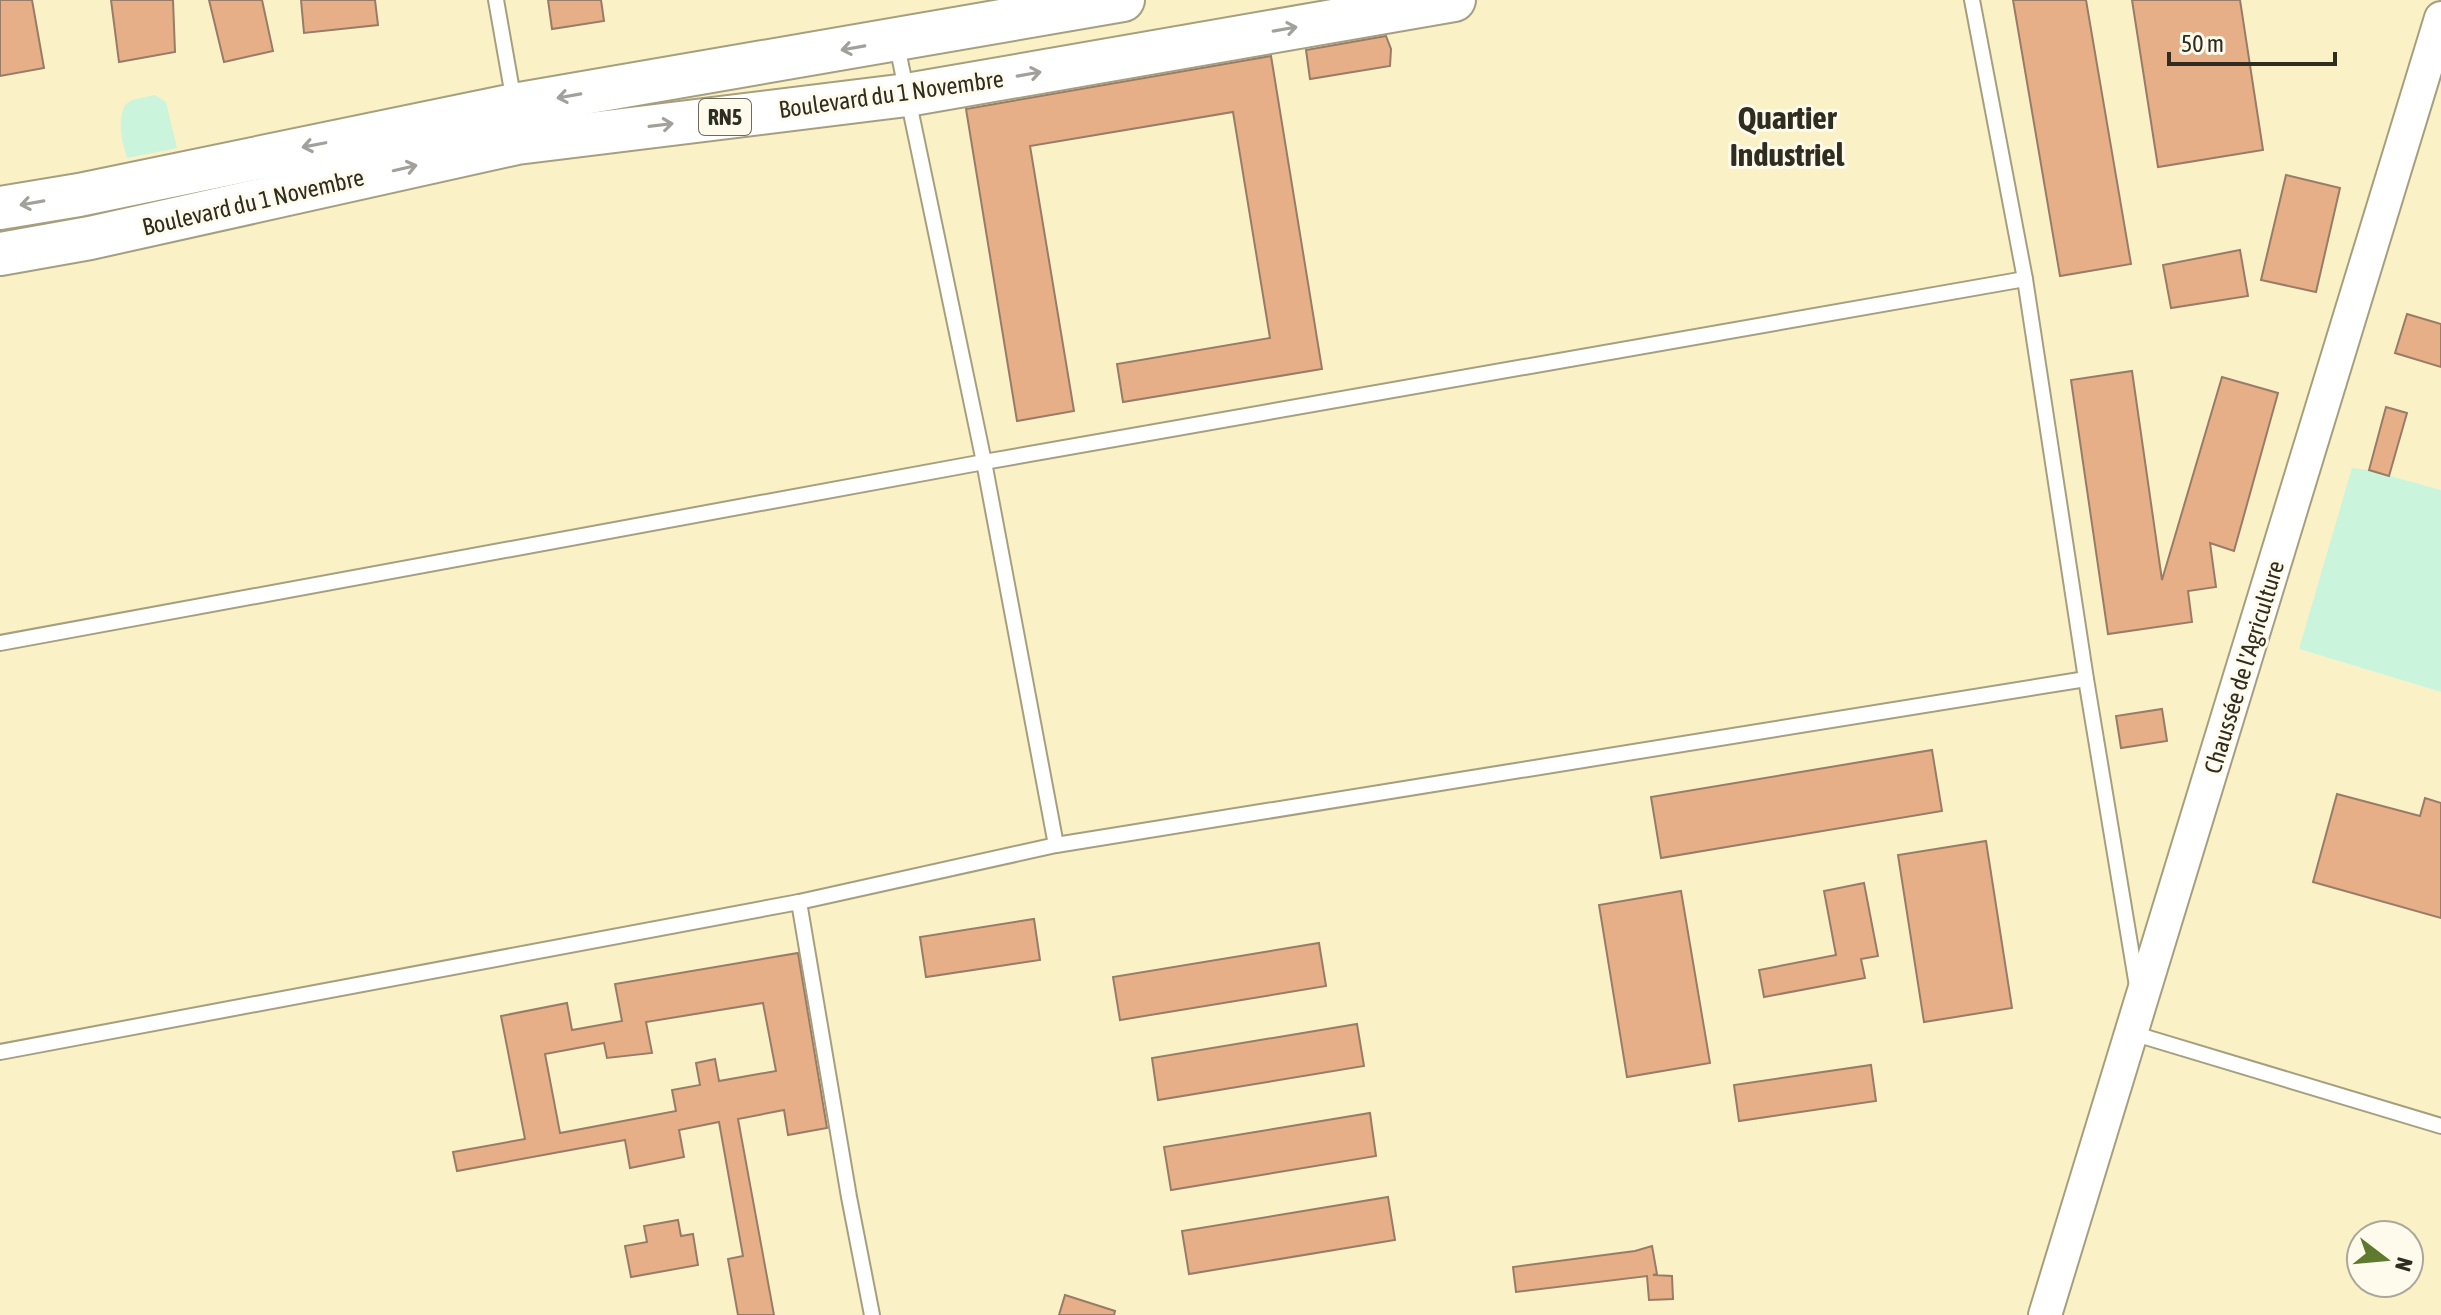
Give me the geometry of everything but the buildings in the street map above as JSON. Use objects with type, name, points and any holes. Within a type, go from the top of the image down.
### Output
[{"type":"main road","name":"Boulevard du 1 Novembre","points":[[0,254],[90,238],[516,124],[896,41],[1123,0]]},
{"type":"main road","name":"Boulevard du 1 Novembre","points":[[0,208],[516,124],[907,95],[1432,2]]},
{"type":"main road","points":[[79,195],[90,238]]},
{"type":"street","name":"Chaussée de l'Agriculture","points":[[2045,1315],[2441,18]]},
{"type":"lane","points":[[496,0],[516,124]]},
{"type":"lane","points":[[1972,0],[2025,279],[2137,1019],[2441,1126]]},
{"type":"lane","points":[[896,41],[984,462],[1056,845]]},
{"type":"lane","points":[[0,643],[984,462],[2025,279]]},
{"type":"lane","points":[[0,1052],[799,902],[1056,845],[2086,679]]},
{"type":"lane","points":[[799,902],[872,1315]]},
{"type":"shaded area","points":[[0,0],[2441,0],[2441,490],[2369,470],[2299,649],[2441,692],[2441,1315],[0,1315]]},
{"type":"green space","points":[[155,95],[166,102],[177,148],[127,158],[121,125],[125,105],[132,100]]},
{"type":"green space","points":[[2352,468],[2441,490],[2441,692],[2299,649]]},
{"type":"district","name":"Quartier Industriel","points":[[1787,136]]}]
